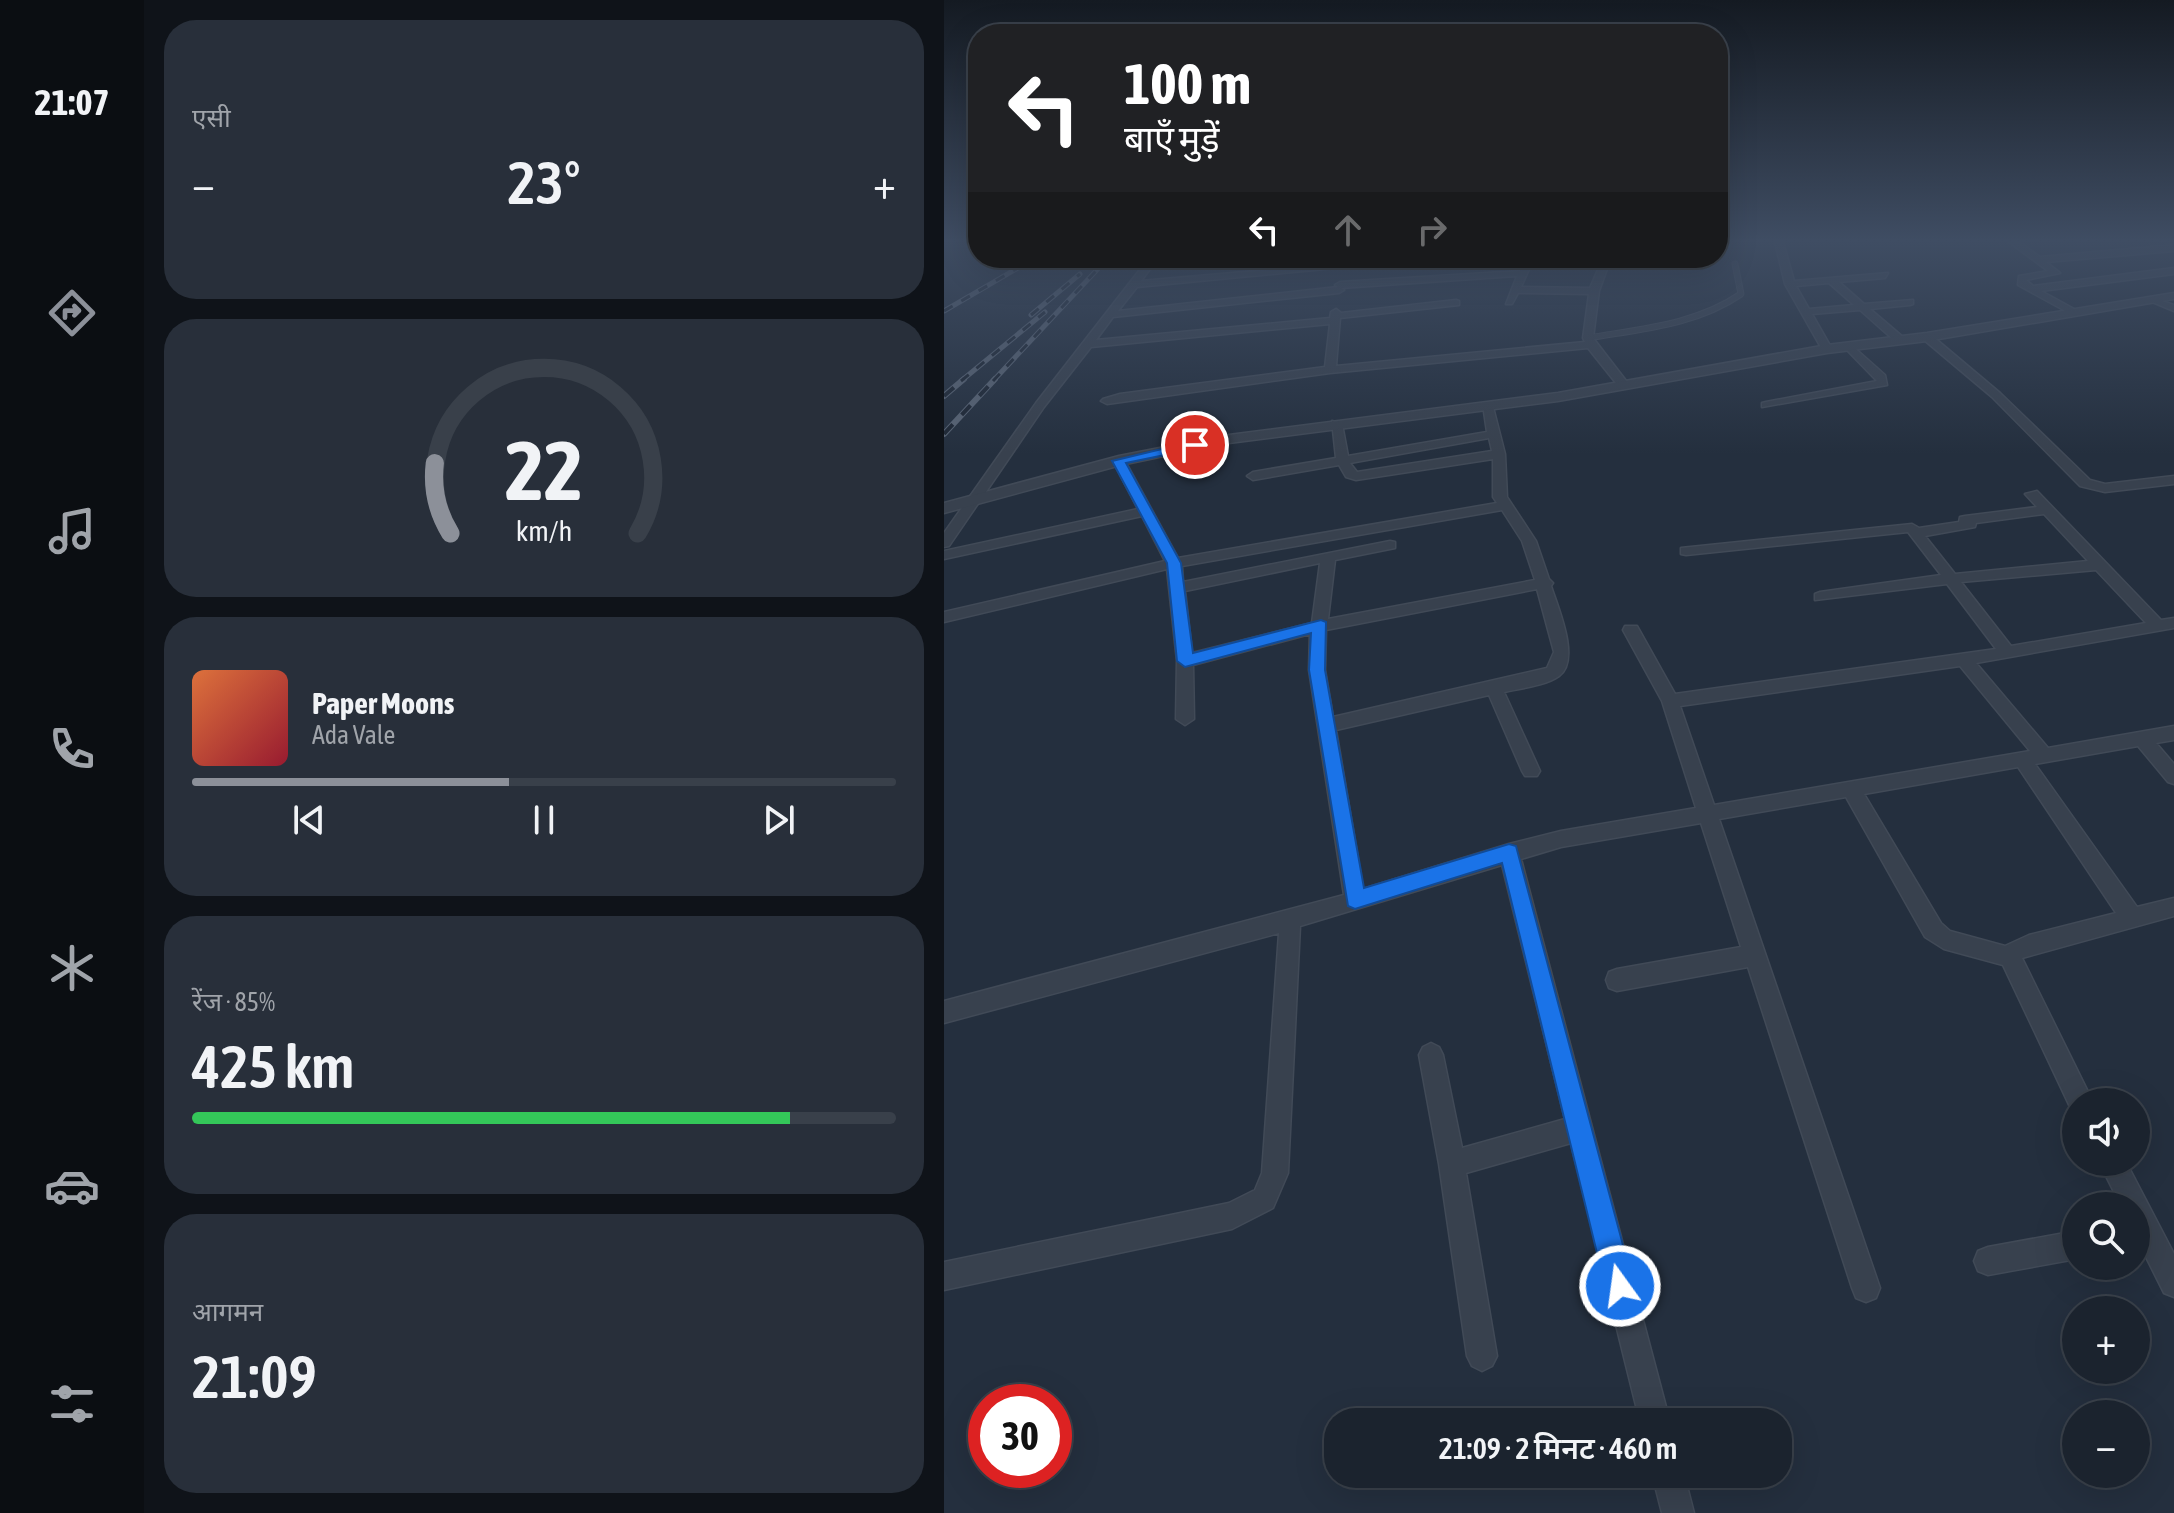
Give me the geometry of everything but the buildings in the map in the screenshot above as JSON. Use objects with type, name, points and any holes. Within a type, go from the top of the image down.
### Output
[{"type":"street","points":[[944,543],[1087,344],[1113,314],[1126,313]]},
{"type":"street","points":[[1330,370],[1337,313]]},
{"type":"street","points":[[1087,344],[1379,313]]},
{"type":"street","points":[[1592,313],[1590,342],[1624,386]]},
{"type":"street","points":[[1807,313],[1827,349]]},
{"type":"street","points":[[1868,313],[1900,340]]},
{"type":"street","points":[[944,508],[1119,461],[1221,440],[1487,407],[2062,313]]},
{"type":"street","points":[[1927,337],[1996,395],[2085,483],[2105,488],[2174,480]]},
{"type":"street","points":[[1107,401],[1330,370],[1590,342]]},
{"type":"street","points":[[1766,405],[1883,383],[1884,380],[1849,346]]},
{"type":"street","points":[[1327,725],[1538,678],[1553,672],[1559,665],[1562,652],[1546,583],[1529,541],[1500,497],[1499,454],[1487,407]]},
{"type":"street","points":[[1336,424],[1343,461],[1350,474],[1367,476],[1499,454]]},
{"type":"street","points":[[1253,476],[1494,434]]},
{"type":"street","points":[[1119,461],[1174,563],[1185,661],[1185,719]]},
{"type":"street","points":[[2032,494],[2097,565],[2165,624]]},
{"type":"street","points":[[944,617],[1174,563],[1504,506]]},
{"type":"street","points":[[1917,533],[2047,510]]},
{"type":"street","points":[[944,555],[1144,512]]},
{"type":"street","points":[[1686,551],[1904,527],[1917,533],[2006,651]]},
{"type":"street","points":[[1175,588],[1390,545]]},
{"type":"street","points":[[1328,558],[1316,648],[1317,670],[1355,900]]},
{"type":"street","points":[[1820,597],[1949,579],[2097,565]]},
{"type":"street","points":[[1185,661],[1321,626],[1546,583]]},
{"type":"street","points":[[1670,701],[1964,660],[2165,624]]},
{"type":"street","points":[[1631,630],[1670,701],[1866,1288]]},
{"type":"street","points":[[1964,660],[2044,755]]},
{"type":"street","points":[[1494,688],[1531,771]]},
{"type":"street","points":[[944,1012],[1290,920],[1509,852],[1561,839],[2174,733]]},
{"type":"street","points":[[2142,739],[2174,777]]},
{"type":"street","points":[[2022,759],[2132,918]]},
{"type":"street","points":[[1851,789],[1933,930],[1944,939],[2010,957],[2074,1088]]},
{"type":"street","points":[[1509,852],[1651,1408]]},
{"type":"street","points":[[2010,957],[2015,950],[2029,945],[2174,907]]},
{"type":"street","points":[[944,1276],[1232,1216],[1264,1199],[1275,1173],[1290,920]]},
{"type":"street","points":[[1617,980],[1756,955]]},
{"type":"street","points":[[1431,1055],[1452,1164],[1482,1356]]},
{"type":"street","points":[[1452,1164],[1579,1128]]},
{"type":"street","points":[[2150,1240],[2174,1283]]},
{"type":"street","points":[[1988,1261],[2062,1248]]},
{"type":"street","points":[[1672,1488],[1678,1513]]},
{"type":"lane","points":[[1590,342],[1702,313]]},
{"type":"railway","points":[[961,381],[1044,313]]},
{"type":"railway","points":[[993,381],[1057,313]]},
{"type":"railway","points":[[944,396],[964,379]]},
{"type":"railway","points":[[944,434],[995,379]]},
{"type":"route","points":[[1195,445],[1119,461],[1174,563],[1185,661],[1321,626],[1316,648],[1317,670],[1355,900],[1509,852],[1620,1286]]}]
